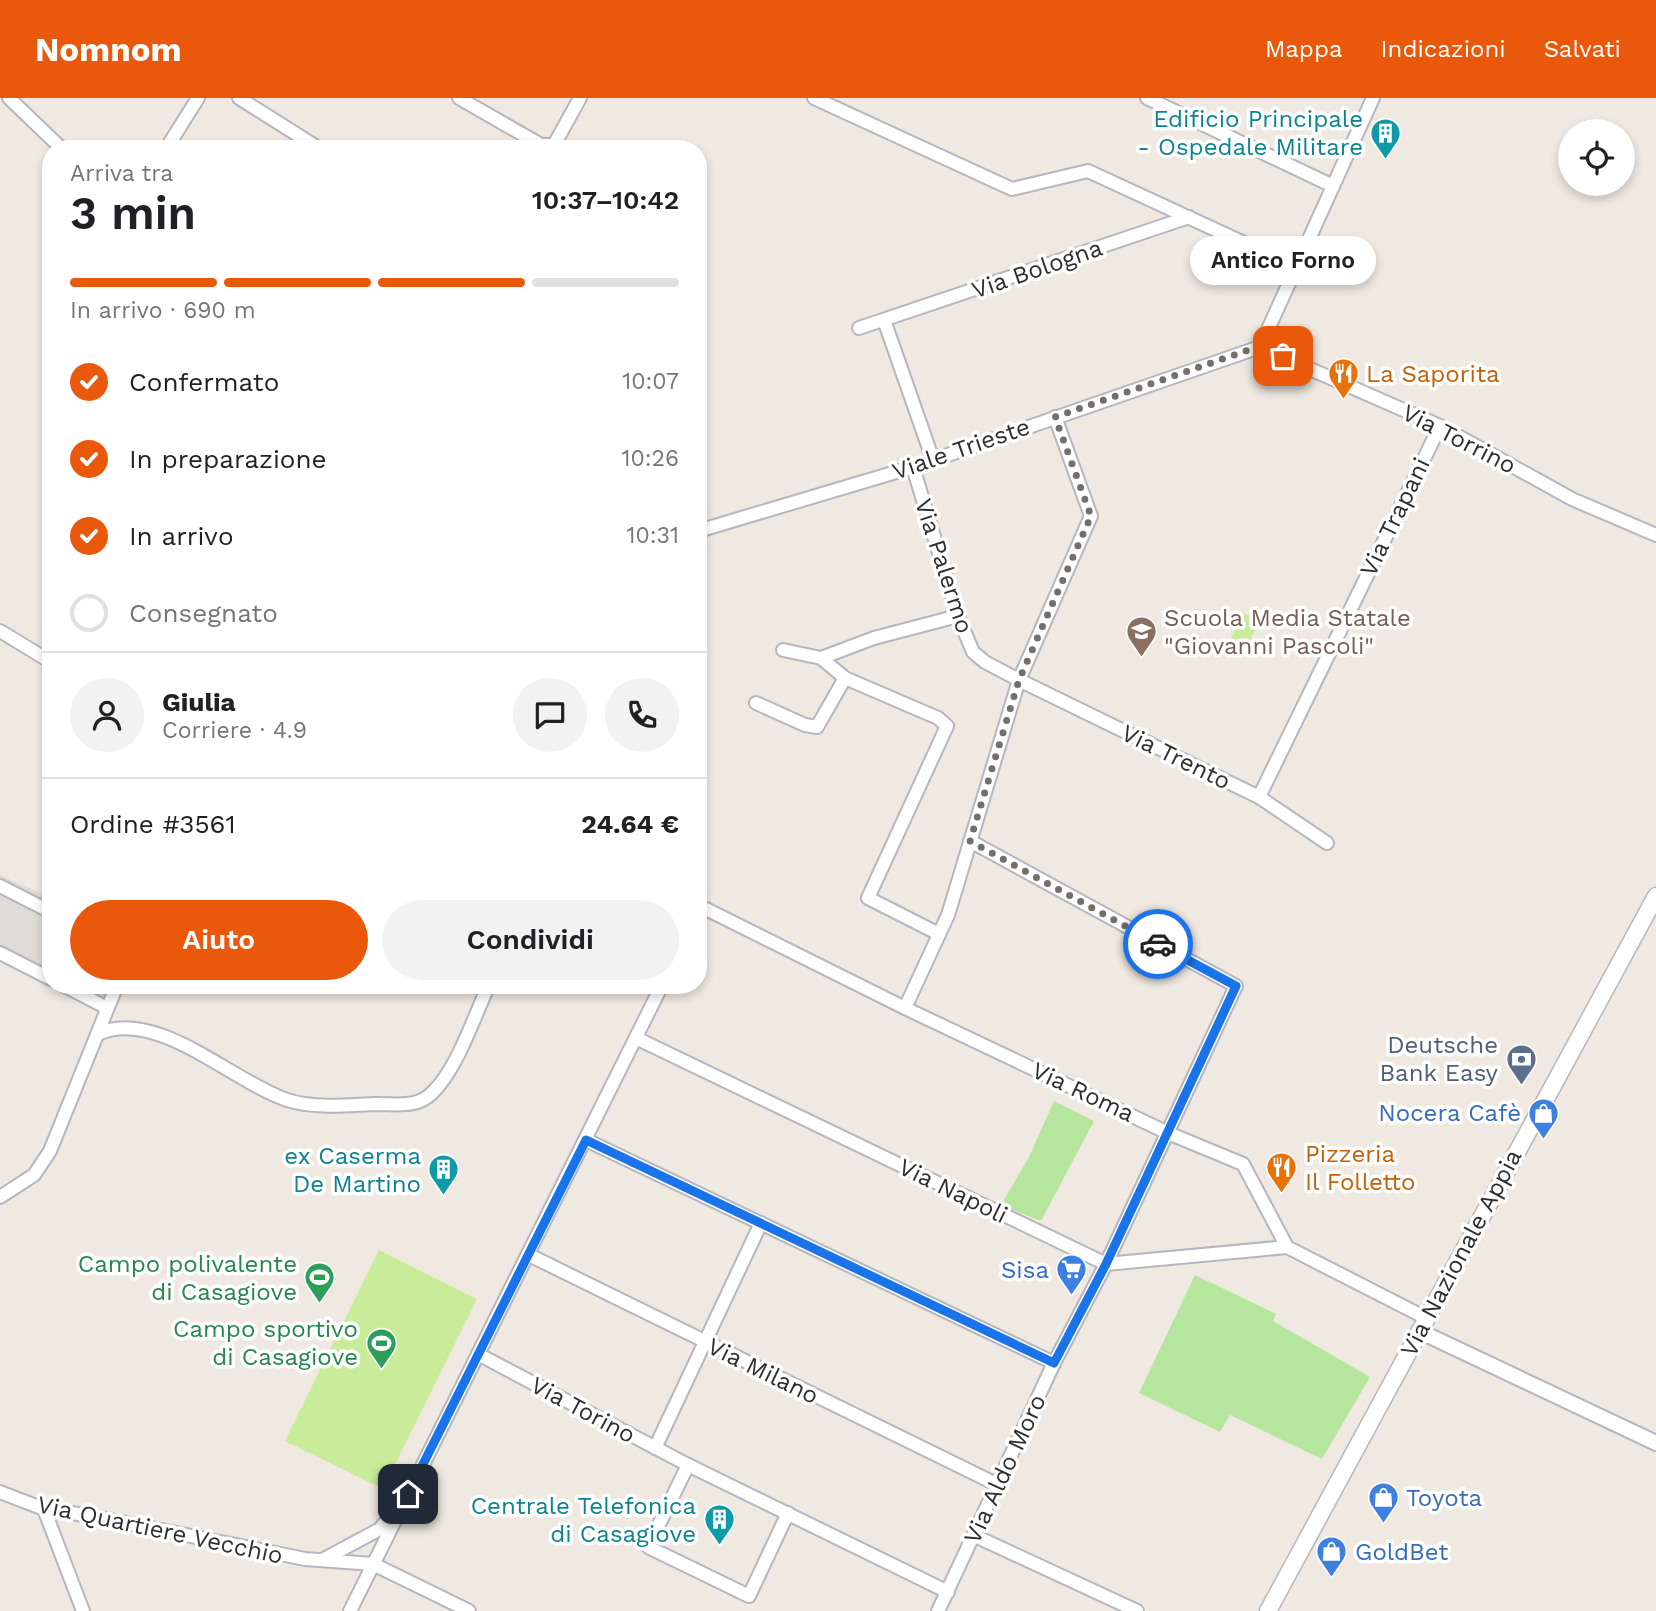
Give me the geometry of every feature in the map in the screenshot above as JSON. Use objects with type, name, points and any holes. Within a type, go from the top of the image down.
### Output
[{"type":"main road","name":"Via Nazionale Appia","points":[[1268,1611],[1656,896]]},
{"type":"street","points":[[9,98],[53,140]]},
{"type":"street","points":[[172,140],[198,98]]},
{"type":"street","points":[[239,98],[295,140]]},
{"type":"street","points":[[460,98],[532,140]]},
{"type":"street","points":[[557,140],[580,98]]},
{"type":"street","points":[[814,98],[1012,189],[1088,171],[1296,267]]},
{"type":"street","points":[[1147,98],[1333,186]]},
{"type":"street","points":[[1260,346],[1373,98]]},
{"type":"street","name":"Via Bologna","points":[[859,328],[1189,217]]},
{"type":"street","points":[[884,320],[933,460]]},
{"type":"street","name":"Viale Trieste","points":[[707,528],[913,467],[1260,346]]},
{"type":"street","name":"Via Torrino","points":[[1260,346],[1440,426],[1572,499],[1656,535]]},
{"type":"street","points":[[905,1008],[939,934],[1019,680],[1091,516],[1055,417]]},
{"type":"street","name":"Via Trapani","points":[[1259,797],[1440,426]]},
{"type":"street","name":"Via Palermo","points":[[913,467],[958,616],[973,652],[985,662],[1019,680]]},
{"type":"street","points":[[821,658],[874,638],[958,616]]},
{"type":"street","points":[[0,631],[42,657]]},
{"type":"street","points":[[783,650],[821,658],[845,678],[938,719],[947,726],[868,898],[939,934]]},
{"type":"street","points":[[756,703],[805,725],[817,727],[845,678]]},
{"type":"street","name":"Via Trento","points":[[1019,680],[1259,797],[1327,843]]},
{"type":"street","name":"Via Aldo Moro","points":[[938,1611],[1054,1363],[1106,1264],[1236,986],[970,841]]},
{"type":"street","points":[[0,886],[42,907]]},
{"type":"street","name":"Via Roma","points":[[707,912],[1168,1133],[1243,1164],[1287,1247]]},
{"type":"street","points":[[0,953],[42,974]]},
{"type":"street","points":[[80,994],[107,1008]]},
{"type":"street","points":[[0,1197],[34,1175],[50,1151],[113,994]]},
{"type":"street","points":[[98,1034],[124,1026],[184,1044],[285,1099],[310,1105],[421,1104],[435,1091],[449,1070],[485,994]]},
{"type":"street","points":[[350,1611],[658,994]]},
{"type":"street","name":"Via Napoli","points":[[636,1038],[1106,1264]]},
{"type":"street","points":[[586,1140],[1054,1363]]},
{"type":"street","points":[[654,1448],[761,1223]]},
{"type":"street","points":[[1106,1264],[1287,1247],[1423,1324],[1656,1443]]},
{"type":"street","name":"Via Milano","points":[[529,1255],[998,1485]]},
{"type":"street","name":"Via Torino","points":[[478,1354],[654,1448],[948,1592]]},
{"type":"street","points":[[688,1465],[648,1547],[748,1596],[789,1513]]},
{"type":"street","name":"Via Quartiere Vecchio","points":[[0,1492],[44,1509],[322,1560],[373,1564]]},
{"type":"street","points":[[322,1560],[380,1529],[408,1494]]},
{"type":"street","points":[[44,1509],[83,1611]]},
{"type":"street","points":[[975,1535],[1137,1611]]},
{"type":"street","points":[[373,1564],[469,1611]]},
{"type":"green space","points":[[1243,613],[1260,621],[1243,655],[1227,646]]},
{"type":"green space","points":[[1054,1101],[1094,1121],[1041,1221],[1001,1205],[1029,1157]]},
{"type":"green space","name":"Campo sportivo di Casagiove","points":[[379,1250],[477,1299],[383,1489],[285,1441]]},
{"type":"green space","points":[[1195,1275],[1276,1314],[1273,1321],[1370,1377],[1322,1459],[1230,1415],[1220,1432],[1139,1393]]},
{"type":"shaded area","points":[[0,875],[42,894],[42,982],[0,961]]},
{"type":"shaded area","points":[[67,994],[105,994],[98,1009]]},
{"type":"way so far","points":[[1158,944],[970,841],[1019,680],[1091,516],[1055,417],[1260,346],[1283,356]]},
{"type":"place","name":"Edificio Principale - Ospedale Militare","points":[[1386,160]]},
{"type":"place","name":"Antico Forno","points":[[1283,356]]},
{"type":"place","name":"La Saporita","points":[[1343,401]]},
{"type":"place","name":"Scuola Media Statale \"Giovanni Pascoli\"","points":[[1141,659]]},
{"type":"place","name":"Deutsche Bank Easy","points":[[1521,1086]]},
{"type":"place","name":"Nocera Cafè","points":[[1544,1140]]},
{"type":"place","name":"Pizzeria Il Folletto","points":[[1282,1195]]},
{"type":"place","name":"ex Caserma De Martino","points":[[444,1197]]},
{"type":"place","name":"Sisa","points":[[1072,1297]]},
{"type":"place","name":"Campo polivalente di Casagiove","points":[[320,1305]]},
{"type":"place","name":"Campo sportivo di Casagiove","points":[[381,1370]]},
{"type":"place","name":"Toyota","points":[[1383,1525]]},
{"type":"place","name":"Centrale Telefonica di Casagiove","points":[[719,1547]]},
{"type":"place","name":"GoldBet","points":[[1332,1579]]},
{"type":"route","points":[[408,1494],[586,1140],[1054,1363],[1106,1264],[1236,986],[1158,944]]}]
